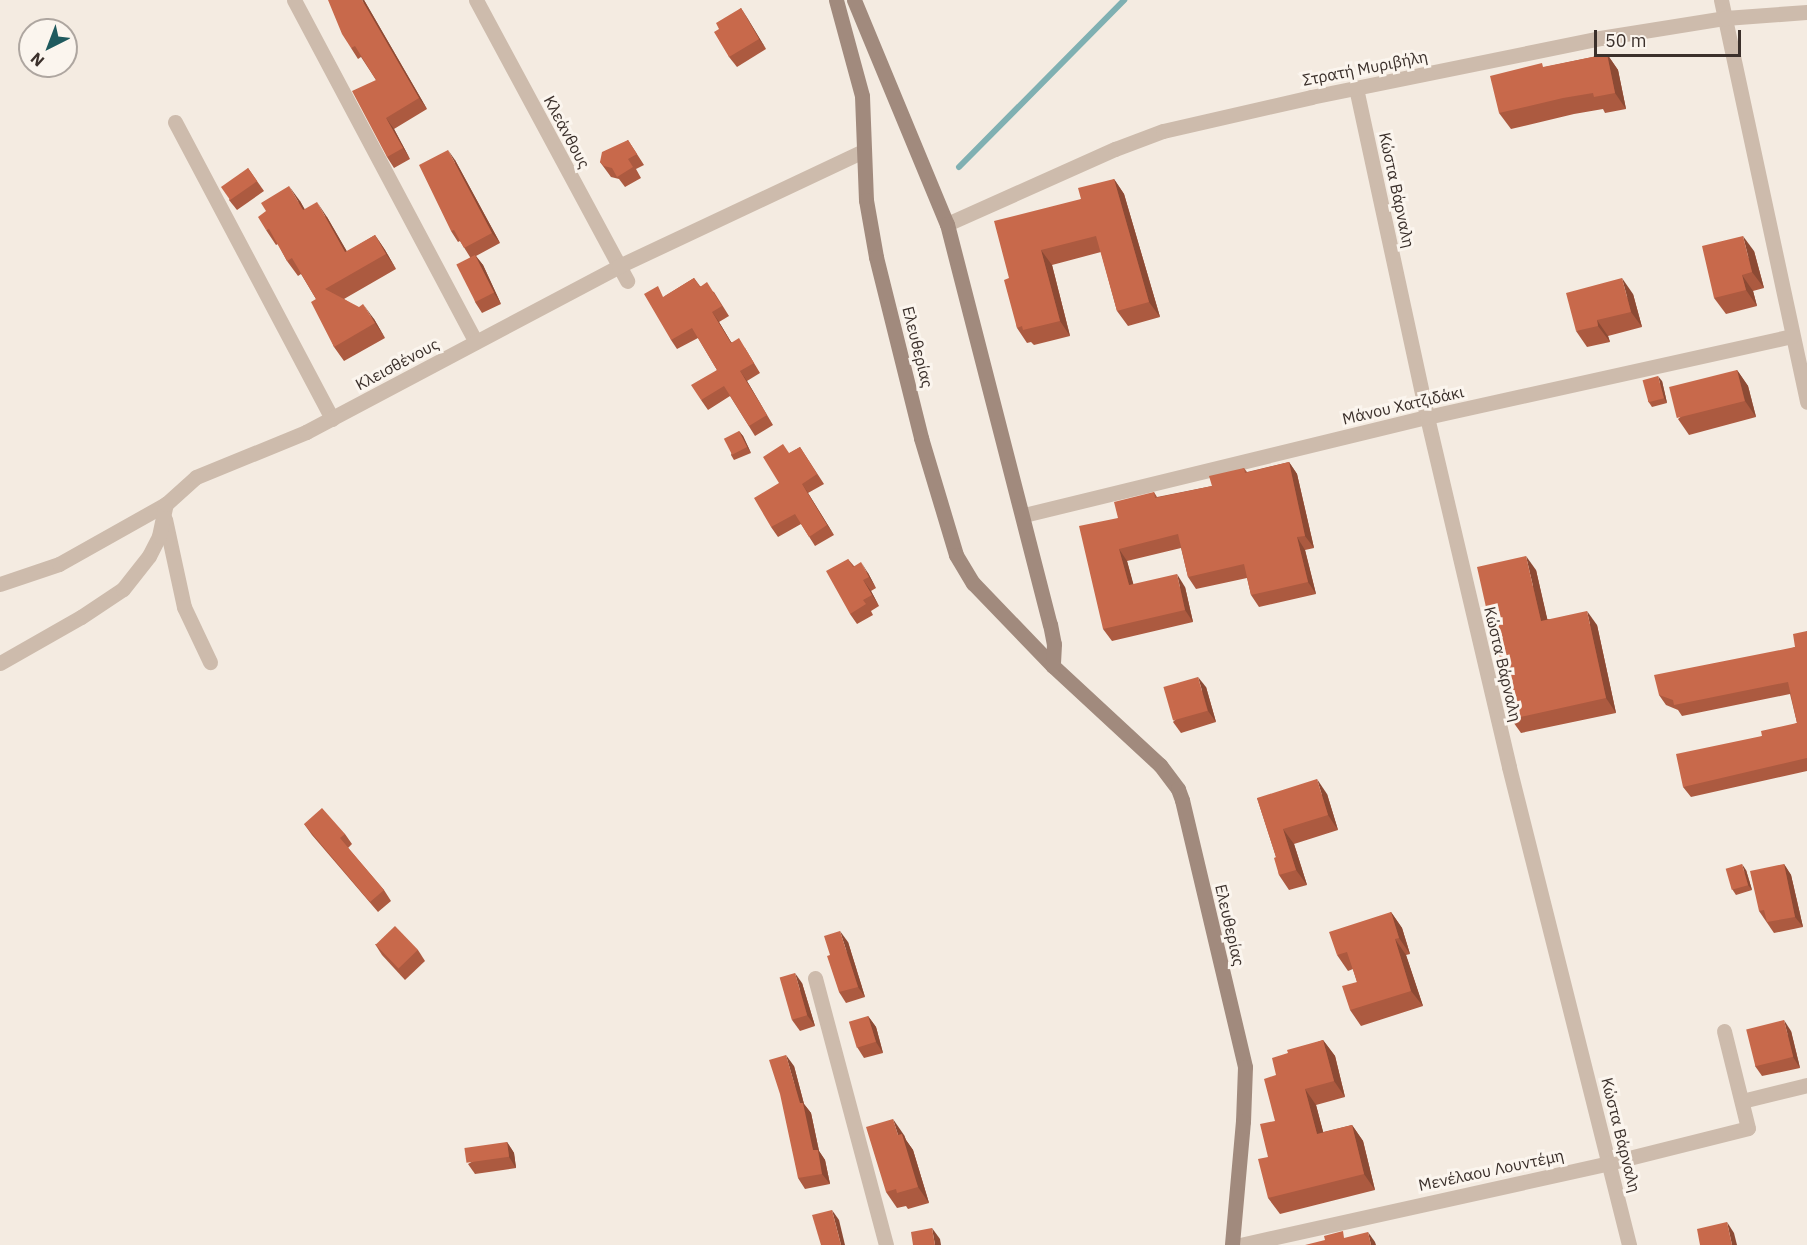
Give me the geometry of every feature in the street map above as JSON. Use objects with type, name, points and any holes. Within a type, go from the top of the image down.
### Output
[{"type":"street","points":[[294,0],[476,342]]},
{"type":"street","name":"Κλεάνθους","points":[[476,0],[627,281]]},
{"type":"street","name":"Ελευθερίας","points":[[836,0],[862,96],[866,201],[876,257],[921,438],[956,555],[973,583],[1053,666],[1160,765],[1178,789],[1182,800],[1245,1067],[1243,1121],[1232,1245]]},
{"type":"street","points":[[854,0],[947,224],[1024,515],[1050,624],[1054,651],[1053,666]]},
{"type":"street","points":[[1721,0],[1807,402]]},
{"type":"street","name":"Στρατή Μυριβήλη","points":[[947,224],[1114,149],[1163,131],[1356,88],[1600,38],[1725,18],[1807,12]]},
{"type":"street","name":"Κώστα Βάρναλη","points":[[1356,88],[1426,417],[1506,755],[1629,1245]]},
{"type":"street","points":[[175,122],[332,418]]},
{"type":"street","name":"Κλεισθένους","points":[[0,584],[59,564],[165,509],[196,477],[332,418],[619,266],[863,151]]},
{"type":"street","name":"Μάνου Χατζιδάκι","points":[[1024,515],[1426,417],[1792,336]]},
{"type":"street","points":[[165,509],[184,607],[210,662]]},
{"type":"street","points":[[0,663],[81,618],[123,589],[149,556],[159,536],[165,509]]},
{"type":"street","points":[[815,978],[886,1245]]},
{"type":"street","points":[[1724,1031],[1742,1101],[1807,1085]]},
{"type":"street","name":"Μενέλαου Λουντέμη","points":[[1240,1245],[1609,1163],[1748,1128],[1742,1101]]},
{"type":"building","points":[[328,0],[362,0],[419,98],[386,118],[403,148],[387,157],[352,91],[376,80],[355,46],[351,48],[342,34]]},
{"type":"building","points":[[741,8],[759,39],[729,57],[714,32],[719,29],[716,23]]},
{"type":"building","points":[[1607,54],[1615,93],[1594,97],[1593,93],[1563,98],[1499,113],[1490,76],[1542,63],[1543,67]]},
{"type":"building","points":[[628,140],[637,154],[628,159],[633,167],[617,177],[612,168],[600,162],[602,152]]},
{"type":"building","points":[[448,150],[492,233],[464,248],[454,230],[451,231],[419,165]]},
{"type":"building","points":[[248,168],[257,181],[230,200],[221,187]]},
{"type":"building","points":[[1114,179],[1149,302],[1117,311],[1096,236],[1041,250],[1060,321],[1023,330],[1022,326],[1017,328],[1004,280],[1009,278],[994,221],[1081,199],[1078,188]]},
{"type":"building","points":[[289,186],[303,210],[317,202],[345,252],[375,235],[386,254],[325,289],[359,307],[363,304],[375,323],[334,347],[311,302],[316,299],[292,258],[287,261],[269,229],[266,230],[258,217],[266,211],[261,203]]},
{"type":"building","points":[[1743,236],[1752,272],[1742,275],[1746,290],[1714,298],[1702,246]]},
{"type":"building","points":[[475,255],[494,292],[475,302],[456,265]]},
{"type":"building","points":[[694,278],[700,287],[707,282],[722,306],[712,312],[731,343],[739,338],[754,363],[740,371],[767,415],[749,426],[724,386],[701,400],[691,385],[717,370],[692,328],[671,340],[644,294],[658,286],[663,297]]},
{"type":"building","points":[[1622,278],[1631,312],[1597,320],[1598,326],[1576,331],[1566,293]]},
{"type":"building","points":[[1737,370],[1745,401],[1677,418],[1669,387]]},
{"type":"building","points":[[1658,376],[1664,398],[1648,402],[1643,380]]},
{"type":"building","points":[[739,431],[747,447],[732,455],[724,439]]},
{"type":"building","points":[[783,444],[789,453],[800,447],[817,474],[802,484],[827,525],[809,537],[795,514],[771,527],[754,498],[779,483],[763,457]]},
{"type":"building","points":[[1289,462],[1305,536],[1297,537],[1308,582],[1251,595],[1244,564],[1188,577],[1178,534],[1119,549],[1129,585],[1177,574],[1185,610],[1103,629],[1079,526],[1118,518],[1114,502],[1154,492],[1155,498],[1212,486],[1209,476],[1244,468],[1245,473]]},
{"type":"building","points":[[1526,556],[1541,621],[1587,611],[1606,698],[1511,719],[1477,567]]},
{"type":"building","points":[[848,559],[853,567],[861,562],[869,577],[863,580],[872,595],[863,600],[866,604],[850,614],[826,571]]},
{"type":"building","points":[[1807,631],[1807,758],[1683,787],[1676,754],[1762,736],[1761,731],[1797,723],[1788,682],[1674,705],[1673,700],[1659,695],[1654,675],[1795,647],[1793,634]]},
{"type":"building","points":[[1198,677],[1208,711],[1173,721],[1163,687]]},
{"type":"building","points":[[1317,779],[1328,815],[1283,829],[1296,870],[1279,875],[1274,858],[1276,857],[1257,798]]},
{"type":"building","points":[[322,808],[345,834],[340,838],[384,890],[370,902],[304,824]]},
{"type":"building","points":[[1742,864],[1748,885],[1732,890],[1726,869]]},
{"type":"building","points":[[1784,864],[1795,917],[1767,922],[1764,910],[1759,911],[1750,871]]},
{"type":"building","points":[[1391,912],[1399,938],[1395,939],[1411,991],[1350,1010],[1342,986],[1357,982],[1347,952],[1337,955],[1329,932]]},
{"type":"building","points":[[395,926],[418,950],[399,968],[376,945]]},
{"type":"building","points":[[840,931],[858,987],[839,992],[827,956],[830,955],[824,936]]},
{"type":"building","points":[[795,973],[807,1015],[792,1020],[780,977]]},
{"type":"building","points":[[868,1016],[876,1042],[857,1048],[849,1022]]},
{"type":"building","points":[[1784,1020],[1793,1057],[1755,1066],[1746,1029]]},
{"type":"building","points":[[1323,1040],[1334,1081],[1305,1089],[1317,1134],[1352,1125],[1364,1174],[1268,1198],[1258,1159],[1268,1157],[1260,1124],[1275,1121],[1264,1079],[1276,1075],[1272,1058],[1288,1053],[1287,1050]]},
{"type":"building","points":[[786,1055],[800,1103],[803,1103],[813,1150],[818,1150],[822,1174],[798,1178],[780,1094],[769,1060]]},
{"type":"building","points":[[893,1119],[898,1135],[902,1134],[918,1187],[897,1193],[896,1189],[886,1192],[866,1127]]},
{"type":"building","points":[[507,1142],[509,1157],[467,1163],[464,1148]]},
{"type":"building","points":[[832,1210],[841,1245],[821,1245],[812,1215]]},
{"type":"building","points":[[1727,1222],[1732,1245],[1700,1245],[1697,1229]]},
{"type":"building","points":[[932,1228],[935,1245],[913,1245],[911,1232]]},
{"type":"building","points":[[1343,1231],[1344,1238],[1368,1232],[1371,1245],[1305,1245],[1325,1240],[1324,1236]]},
{"type":"waterway","points":[[959,167],[1124,0]]}]
